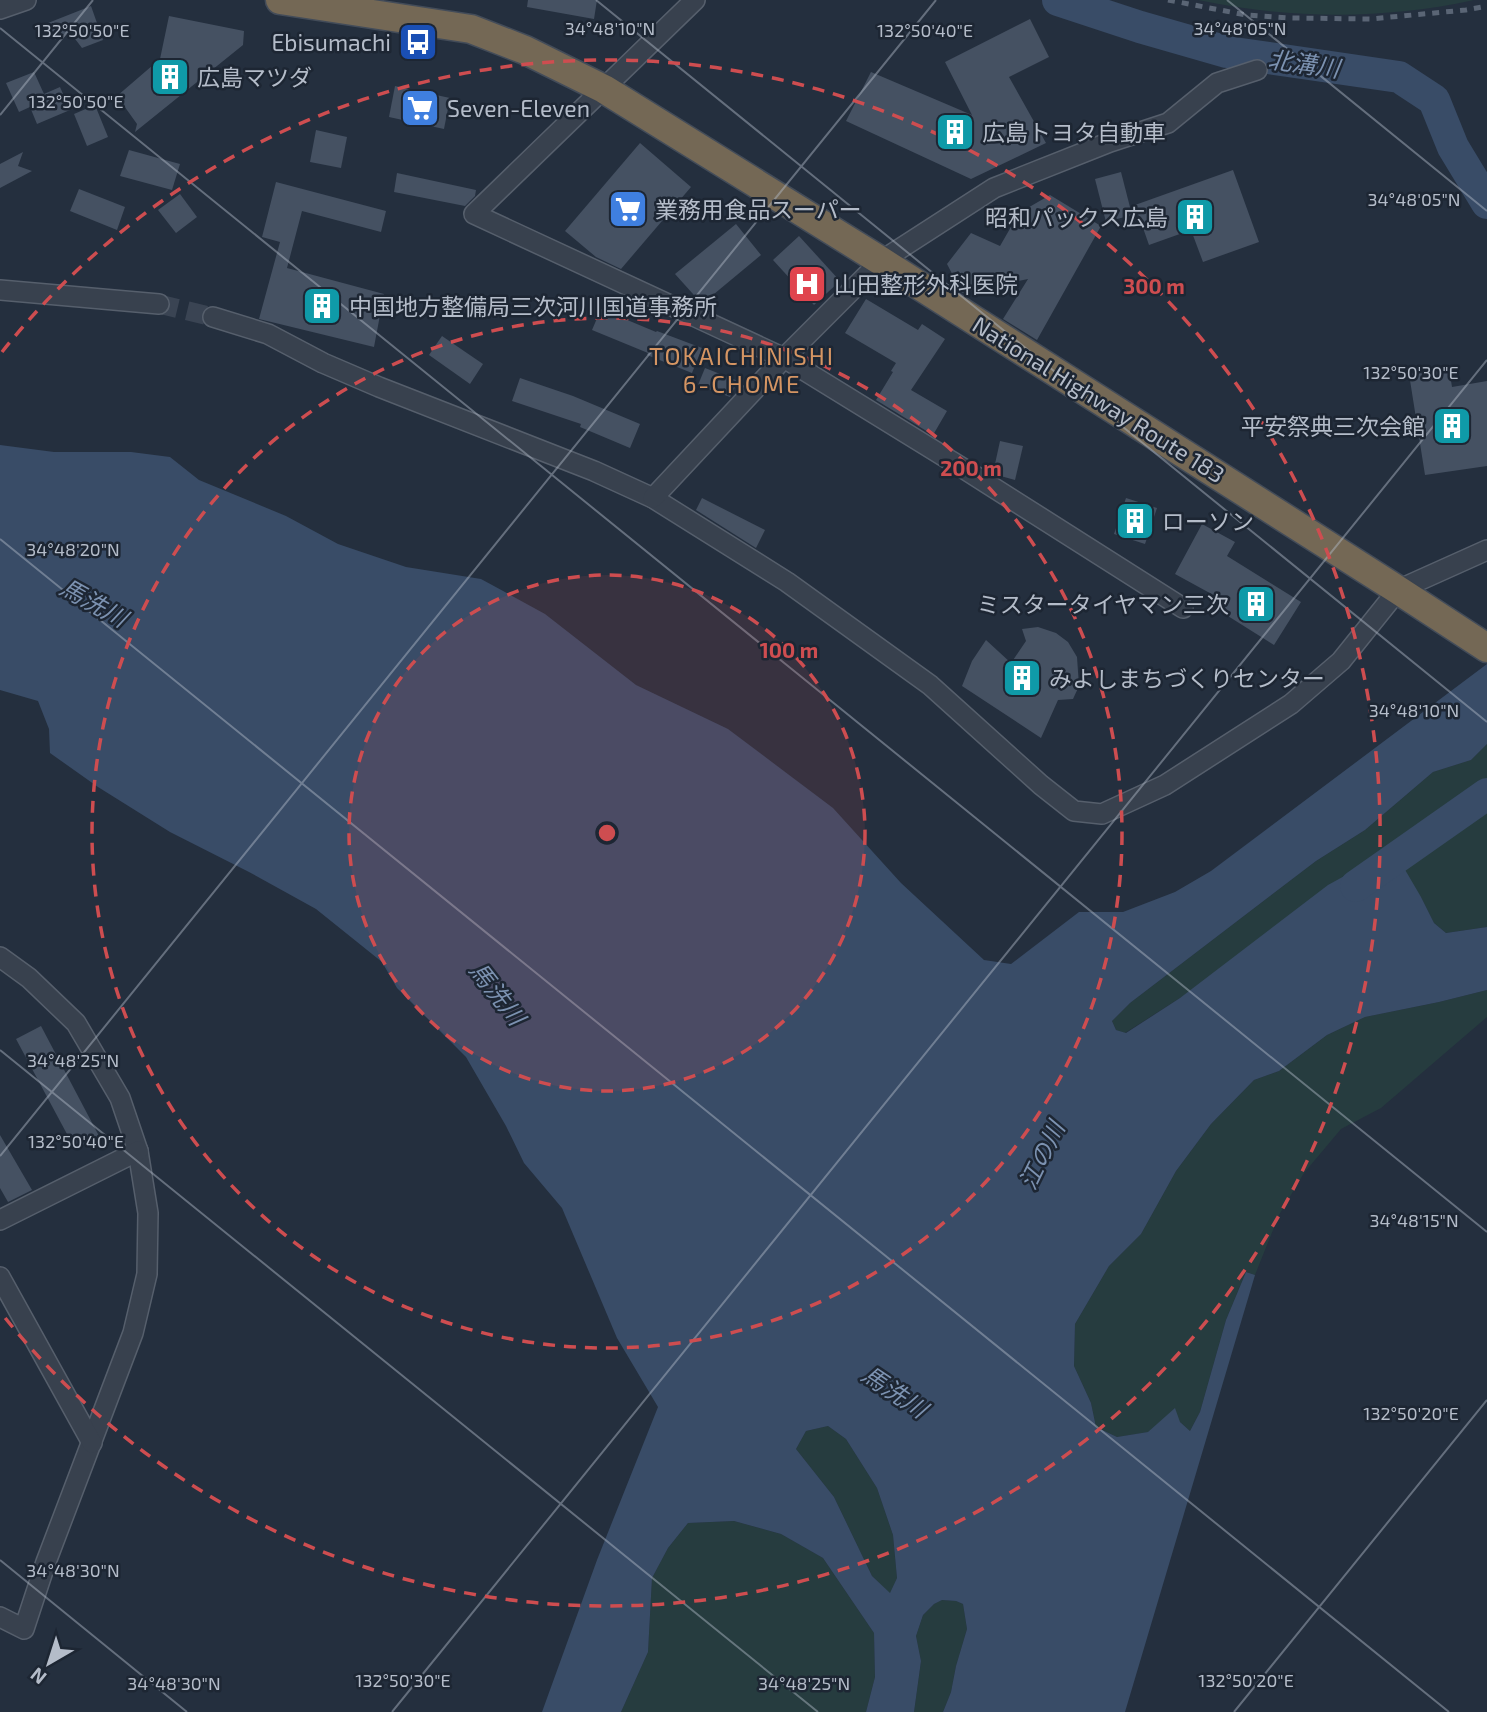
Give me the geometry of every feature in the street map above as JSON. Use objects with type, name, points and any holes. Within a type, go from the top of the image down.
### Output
[{"type":"highway","name":"National Highway Route 183","points":[[280,0],[471,29],[524,50],[604,89],[881,261],[1487,648]]},
{"type":"street","points":[[0,9],[26,0]]},
{"type":"street","points":[[695,0],[474,214],[784,358],[1183,608]]},
{"type":"street","points":[[653,498],[784,358],[881,261],[994,188],[1110,142],[1168,123],[1217,83],[1257,70]]},
{"type":"street","points":[[0,290],[159,304]]},
{"type":"street","points":[[213,317],[268,334],[323,363],[379,387],[594,471],[653,498],[787,582],[930,685],[1041,785],[1074,811],[1102,814],[1165,785],[1291,704],[1341,661],[1398,590],[1487,550]]},
{"type":"street","points":[[0,957],[29,978],[76,1023],[120,1098],[138,1151],[148,1213],[147,1274],[133,1333],[46,1562],[24,1629],[0,1616]]},
{"type":"street","points":[[0,1220],[138,1151]]},
{"type":"street","points":[[0,1277],[92,1443]]},
{"type":"green space","points":[[1198,0],[1474,0],[1405,11],[1336,15],[1266,11]]},
{"type":"green space","points":[[1487,744],[1487,927],[1446,933],[1434,923],[1421,897],[1180,998],[1125,1033],[1116,1030],[1112,1021],[1130,1003],[1316,861],[1365,830],[1433,772],[1471,760]]},
{"type":"green space","points":[[1487,990],[1487,1017],[1381,1108],[1341,1129],[1304,1173],[1279,1215],[1255,1275],[1246,1272],[1226,1320],[1200,1412],[1190,1431],[1180,1422],[1149,1432],[1117,1437],[1096,1427],[1091,1403],[1074,1366],[1075,1324],[1109,1266],[1141,1234],[1176,1171],[1211,1124],[1254,1080],[1279,1071],[1327,1035],[1365,1017]]},
{"type":"green space","points":[[828,1426],[846,1439],[877,1488],[893,1535],[897,1578],[890,1594],[872,1576],[834,1497],[796,1449],[806,1431]]},
{"type":"green space","points":[[734,1521],[781,1534],[823,1558],[874,1633],[875,1677],[866,1712],[621,1712],[648,1652],[652,1578],[668,1548],[688,1523]]},
{"type":"green space","points":[[942,1600],[963,1604],[967,1629],[951,1692],[943,1712],[914,1712],[921,1661],[916,1636],[923,1615]]},
{"type":"water","name":"馬洗川","points":[[0,445],[54,452],[131,452],[170,457],[199,480],[286,516],[338,544],[406,567],[481,579],[545,614],[636,685],[728,729],[833,808],[901,883],[984,960],[1011,964],[1079,912],[1123,912],[1175,892],[1211,871],[1487,664],[1487,744],[1471,760],[1433,772],[1365,830],[1316,861],[1130,1003],[1112,1021],[1116,1030],[1126,1033],[1180,998],[1328,885],[1379,857],[1404,868],[1434,923],[1446,933],[1487,927],[1487,990],[1365,1017],[1327,1035],[1279,1071],[1254,1080],[1211,1124],[1176,1171],[1141,1234],[1109,1266],[1075,1324],[1074,1366],[1091,1403],[1096,1427],[1117,1437],[1148,1432],[1175,1408],[1180,1422],[1190,1431],[1200,1412],[1226,1320],[1246,1272],[1255,1275],[1125,1712],[943,1712],[951,1692],[967,1629],[963,1604],[942,1600],[923,1615],[916,1636],[921,1661],[914,1712],[866,1712],[875,1677],[874,1633],[823,1558],[781,1534],[734,1521],[688,1523],[668,1548],[652,1578],[648,1652],[621,1712],[542,1712],[597,1560],[658,1407],[617,1338],[562,1208],[524,1163],[466,1057],[397,988],[382,962],[316,909],[170,832],[50,753],[49,729],[38,701],[0,690]],"holes":[[[828,1426],[846,1439],[877,1488],[893,1535],[897,1578],[890,1593],[872,1576],[834,1497],[796,1449],[806,1431]]]},
{"type":"building","points":[[528,0],[597,0],[594,19],[527,7]]},
{"type":"building","points":[[91,6],[103,40],[82,48],[69,31],[55,40],[48,23]]},
{"type":"building","name":"広島マツダ","points":[[169,16],[244,31],[243,45],[135,132],[137,124],[117,96],[160,59]]},
{"type":"building","name":"広島トヨタ自動車","points":[[1030,19],[1049,57],[1009,77],[1046,143],[971,179],[846,121],[871,72],[972,115],[945,62]]},
{"type":"building","points":[[34,72],[44,94],[60,87],[70,110],[37,124],[30,107],[19,112],[6,83]]},
{"type":"building","points":[[395,86],[450,98],[444,129],[389,117]]},
{"type":"building","points":[[95,105],[108,137],[87,146],[74,114]]},
{"type":"building","points":[[316,130],[347,137],[341,168],[310,162]]},
{"type":"building","points":[[640,143],[691,187],[621,269],[596,257],[565,231]]},
{"type":"building","points":[[129,150],[180,164],[172,190],[120,176]]},
{"type":"building","points":[[23,152],[18,166],[32,171],[0,188],[0,164]]},
{"type":"building","name":"昭和パックス広島","points":[[1233,170],[1259,242],[1203,262],[1191,230],[1149,245],[1135,205]]},
{"type":"building","points":[[1121,172],[1132,215],[1106,222],[1095,179]]},
{"type":"building","points":[[397,173],[476,190],[475,196],[465,206],[394,192]]},
{"type":"building","name":"中国地方整備局三次河川国道事務所","points":[[276,182],[386,211],[381,232],[302,211],[287,268],[384,294],[374,347],[259,319],[280,242],[262,237]]},
{"type":"building","points":[[79,189],[125,207],[117,230],[70,211]]},
{"type":"building","points":[[180,194],[197,217],[176,233],[158,210]]},
{"type":"building","points":[[1050,195],[1101,226],[1037,340],[1003,319],[1028,279],[962,293],[947,264],[971,233],[1000,246],[1019,213]]},
{"type":"building","points":[[736,224],[761,255],[702,304],[675,274]]},
{"type":"building","points":[[799,236],[840,281],[814,305],[773,260]]},
{"type":"building","points":[[866,299],[918,330],[922,324],[945,339],[911,390],[947,411],[933,435],[876,400],[896,363],[845,333]]},
{"type":"building","points":[[601,309],[702,348],[692,373],[592,330]]},
{"type":"building","points":[[442,336],[483,364],[470,384],[429,355]]},
{"type":"building","points":[[705,368],[738,381],[730,397],[698,385]]},
{"type":"building","name":"平安祭典三次会館","points":[[1449,368],[1452,387],[1487,381],[1487,466],[1425,475],[1409,374]]},
{"type":"building","points":[[520,378],[573,396],[640,424],[630,448],[580,427],[581,424],[512,401]]},
{"type":"building","points":[[1000,441],[1023,446],[1015,480],[993,473]]},
{"type":"building","points":[[702,498],[765,530],[756,548],[696,510]]},
{"type":"building","name":"ローソン","points":[[1126,498],[1157,508],[1145,544],[1114,534]]},
{"type":"building","points":[[1202,524],[1235,542],[1227,556],[1301,602],[1274,645],[1212,606],[1217,597],[1175,574]]},
{"type":"building","name":"みよしまちづくりセンター","points":[[1038,627],[1056,633],[1068,642],[1077,657],[1079,686],[1073,699],[1058,700],[1041,738],[962,686],[972,661],[986,640],[1011,663],[1026,641],[1022,629]]},
{"type":"building","points":[[41,1026],[99,1136],[75,1149],[16,1039]]},
{"type":"building","points":[[0,1135],[32,1190],[8,1202],[0,1188]]},
{"type":"waterway","name":"北溝川","points":[[1058,0],[1227,52],[1399,77],[1434,100],[1453,147],[1487,203]]},
{"type":"waterway","name":"江の川","points":[[1356,886],[1487,794]]},
{"type":"tunnel","points":[[159,304],[213,317]]},
{"type":"railway","points":[[1168,0],[1246,15],[1291,18],[1370,19],[1487,6]]},
{"type":"place","name":"Ebisumachi","points":[[418,42]]},
{"type":"place","name":"広島マツダ","points":[[170,77]]},
{"type":"place","name":"Seven-Eleven","points":[[420,108]]},
{"type":"place","name":"広島トヨタ自動車","points":[[955,132]]},
{"type":"place","name":"業務用食品スーパー","points":[[628,209]]},
{"type":"place","name":"昭和パックス広島","points":[[1195,217]]},
{"type":"place","name":"山田整形外科医院","points":[[807,284]]},
{"type":"place","name":"中国地方整備局三次河川国道事務所","points":[[322,306]]},
{"type":"place","name":"平安祭典三次会館","points":[[1452,426]]},
{"type":"place","name":"ローソン","points":[[1135,521]]},
{"type":"place","name":"ミスタータイヤマン三次","points":[[1256,604]]},
{"type":"place","name":"みよしまちづくりセンター","points":[[1022,678]]},
{"type":"district","name":"TOKAICHINISHI 6-CHOME","points":[[742,369]]}]
